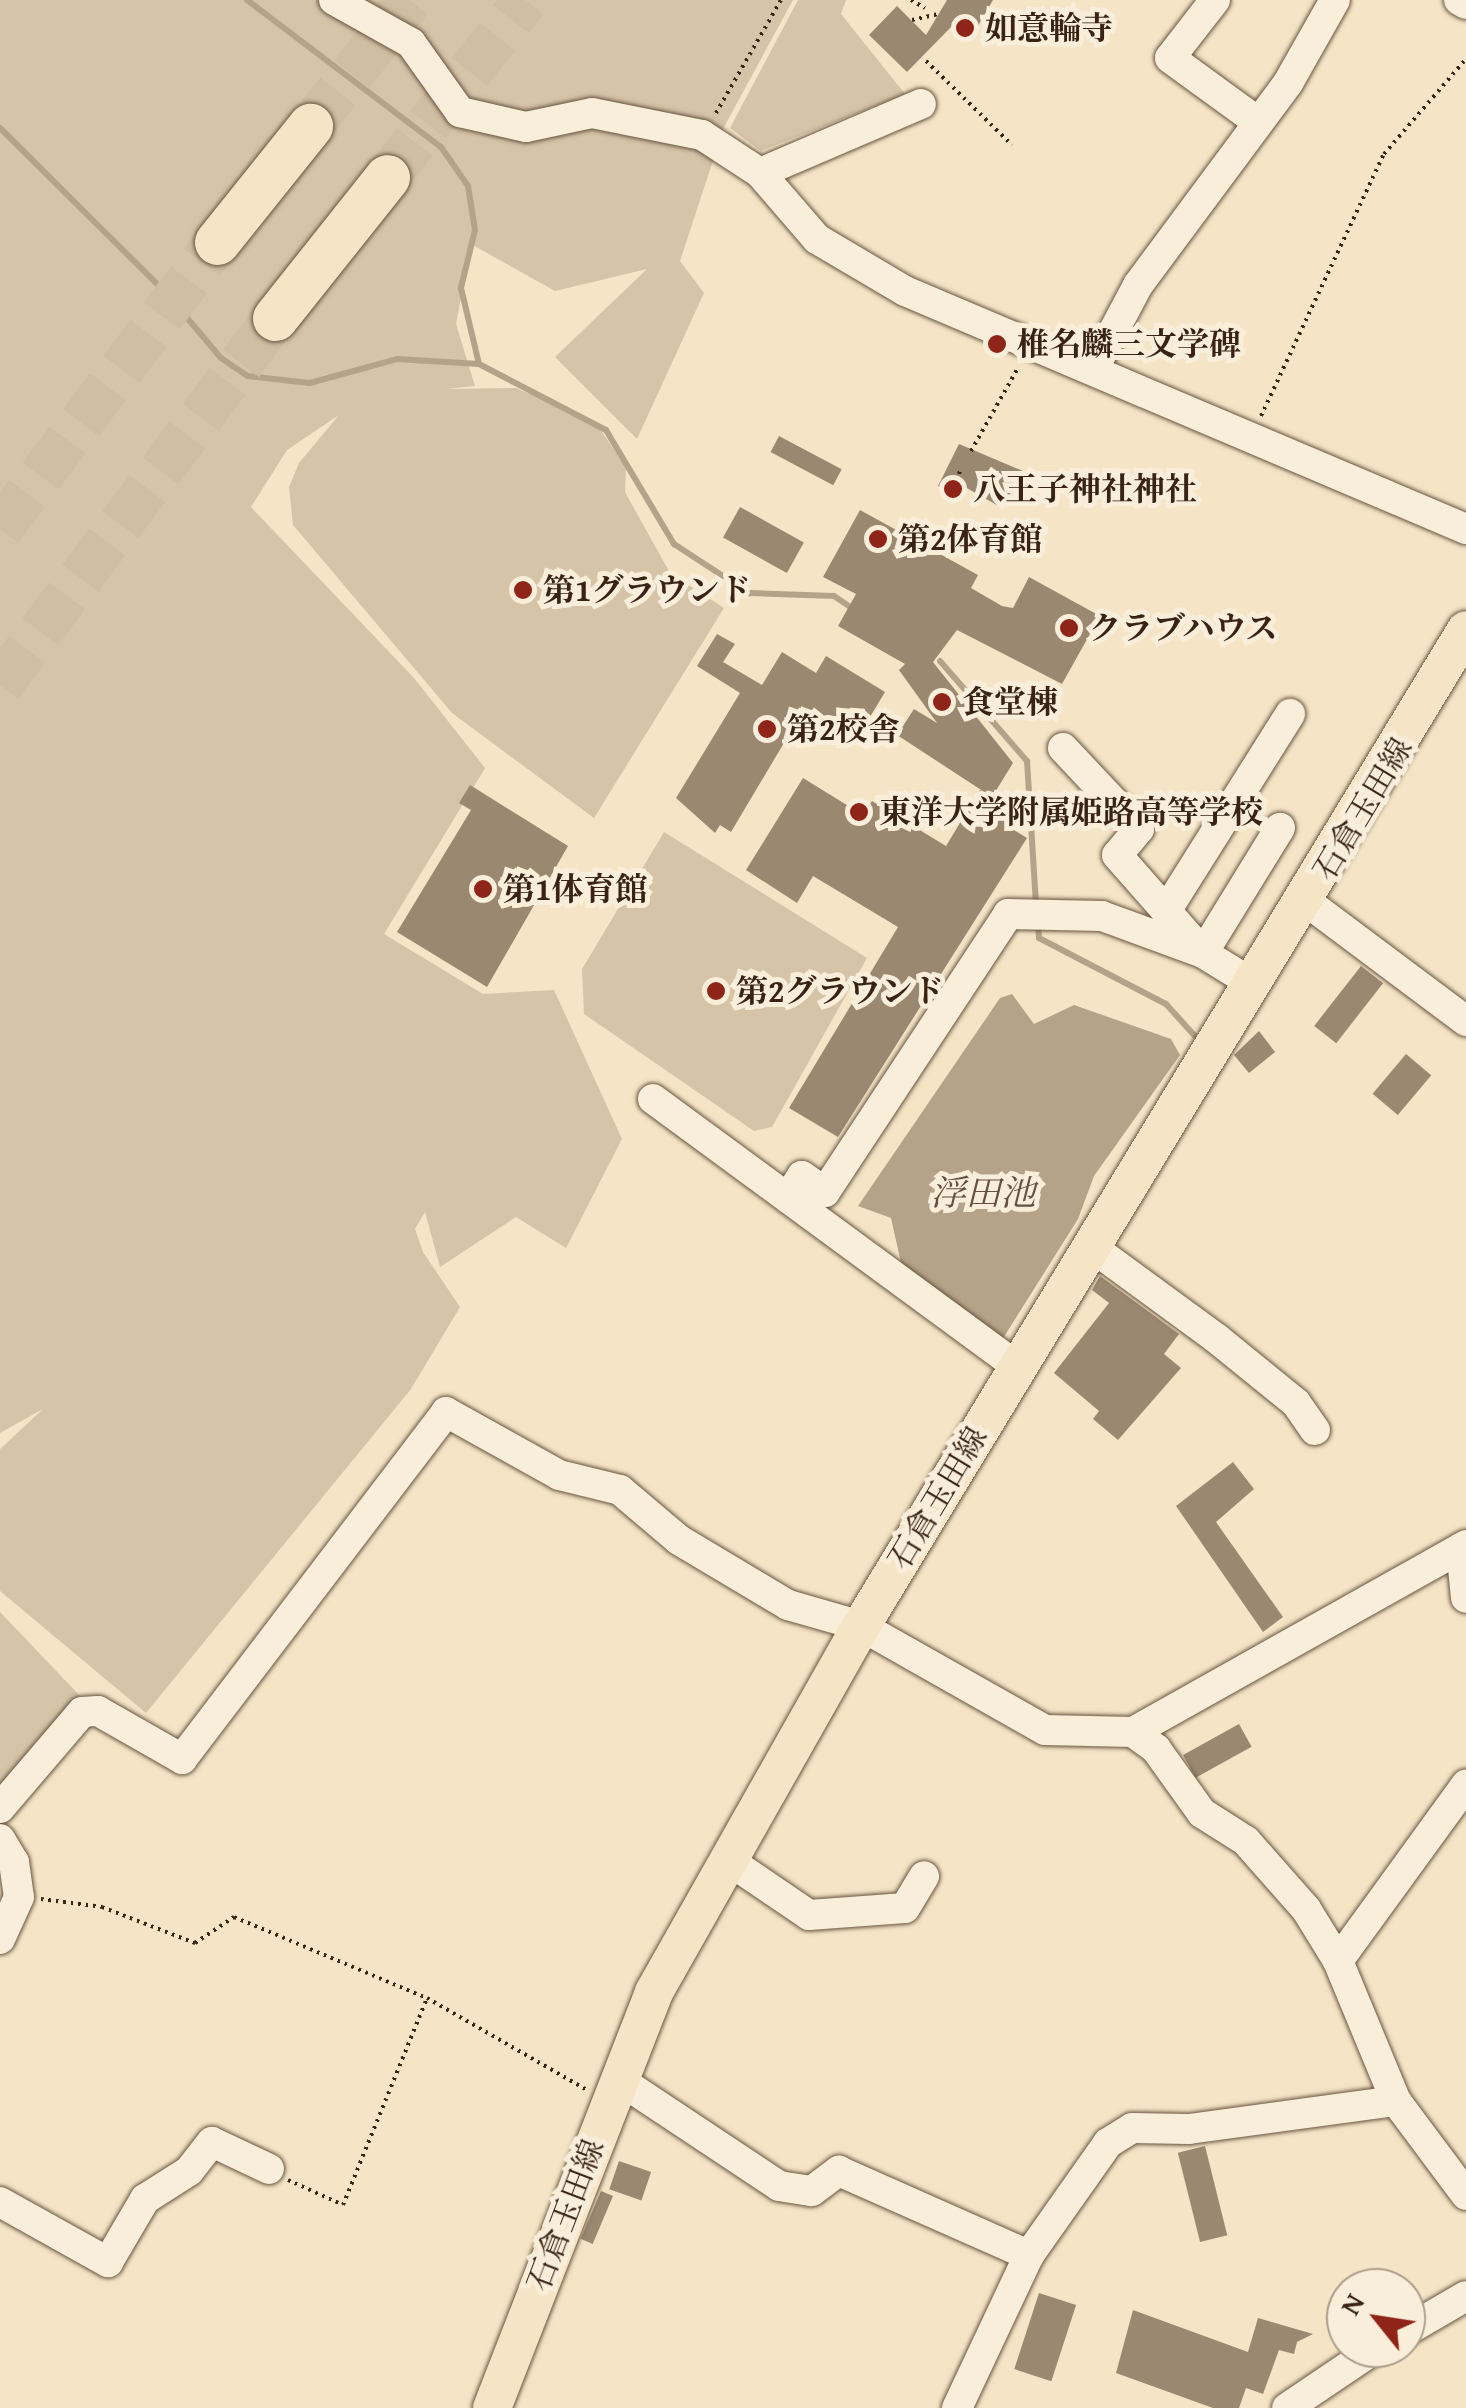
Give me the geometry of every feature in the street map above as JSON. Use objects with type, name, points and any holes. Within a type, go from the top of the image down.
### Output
[{"type":"highway","points":[[217,242],[310,126]]},
{"type":"highway","points":[[275,318],[387,177]]},
{"type":"main road","name":"石倉玉田線","points":[[492,2408],[654,1992],[861,1626],[1017,1366],[1307,902],[1466,630]]},
{"type":"street","points":[[334,0],[411,43],[460,112],[526,127],[592,113],[702,136],[760,173],[816,240],[905,290],[1095,366],[1466,529]]},
{"type":"street","points":[[1215,0],[1170,58],[1258,122]]},
{"type":"street","points":[[1095,366],[1138,286],[1258,122],[1335,0]]},
{"type":"street","points":[[1459,0],[1466,4]]},
{"type":"street","points":[[760,173],[921,104]]},
{"type":"street","points":[[1166,912],[1290,714]]},
{"type":"street","points":[[1063,748],[1139,828],[1118,855],[1203,953]]},
{"type":"street","points":[[1203,953],[1280,828]]},
{"type":"street","points":[[1102,916],[1134,873]]},
{"type":"street","points":[[1307,902],[1466,1021]]},
{"type":"street","points":[[788,1198],[802,1176],[826,1192],[1008,914],[1102,916],[1203,953],[1255,985]]},
{"type":"street","points":[[653,1099],[1017,1366]]},
{"type":"street","points":[[1093,1248],[1243,1360],[1315,1430]]},
{"type":"street","points":[[0,1808],[82,1712],[98,1711],[182,1760],[446,1412],[559,1475],[620,1490],[678,1540],[788,1605],[861,1626],[1045,1730],[1133,1732],[1463,1546],[1466,1598]]},
{"type":"street","points":[[1133,1732],[1173,1768],[1202,1814],[1281,1875],[1338,1961],[1396,2101],[1466,2195]]},
{"type":"street","points":[[1338,1961],[1466,1785]]},
{"type":"street","points":[[0,1839],[14,1862],[20,1897],[0,1939]]},
{"type":"street","points":[[728,1860],[808,1915],[905,1908],[924,1876]]},
{"type":"street","points":[[613,2090],[778,2186],[812,2191],[839,2171],[1029,2256]]},
{"type":"street","points":[[957,2408],[1029,2256],[1108,2143],[1132,2128],[1188,2129],[1396,2101]]},
{"type":"street","points":[[0,2202],[108,2262],[145,2199],[189,2171],[212,2142],[269,2169]]},
{"type":"street","points":[[1426,2319],[1466,2296]]},
{"type":"street","points":[[1287,2408],[1346,2368]]},
{"type":"path","points":[[702,136],[780,0]]},
{"type":"path","points":[[911,0],[925,8]]},
{"type":"path","points":[[912,20],[938,14]]},
{"type":"path","points":[[1252,438],[1384,154],[1466,59]]},
{"type":"path","points":[[926,60],[1012,144]]},
{"type":"path","points":[[971,451],[1033,342]]},
{"type":"path","points":[[20,1897],[102,1908],[195,1943],[234,1917],[427,1998],[613,2090]]},
{"type":"path","points":[[269,2169],[343,2205],[427,1998]]},
{"type":"shaded area","points":[[0,0],[793,0],[724,127],[680,261],[704,293],[637,439],[555,357],[647,269],[555,291],[471,244],[456,324],[475,386],[446,389],[516,388],[595,422],[626,467],[625,492],[670,573],[724,608],[594,818],[452,713],[293,525],[289,487],[299,463],[339,415],[287,450],[251,507],[414,678],[485,768],[384,934],[483,994],[554,990],[622,1139],[566,1248],[516,1217],[440,1267],[425,1212],[415,1229],[423,1252],[460,1307],[411,1389],[146,1713],[0,1591],[0,1449],[43,1409],[0,1433]]},
{"type":"shaded area","points":[[798,0],[846,0],[841,14],[905,94],[761,151],[730,128]]},
{"type":"shaded area","name":"第2グラウンド","points":[[664,832],[867,958],[772,1127],[754,1131],[584,1014],[582,969]]},
{"type":"shaded area","points":[[0,1612],[82,1698],[0,1785]]},
{"type":"water","name":"浮田池","points":[[1012,994],[1034,1024],[1074,1005],[1171,1039],[1180,1055],[1094,1176],[1078,1219],[1002,1340],[901,1263],[891,1218],[858,1206],[1000,998]]},
{"type":"building","points":[[947,0],[993,0],[971,38],[951,27],[907,72],[869,35],[897,6],[926,35]]},
{"type":"building","points":[[779,436],[842,469],[833,485],[771,452]]},
{"type":"building","points":[[959,444],[1023,471],[1002,508],[965,487],[959,498],[938,486]]},
{"type":"building","points":[[740,507],[804,542],[787,573],[723,538]]},
{"type":"building","points":[[860,510],[978,575],[971,588],[1002,606],[1013,608],[1029,577],[1100,616],[1062,684],[957,630],[933,662],[1013,763],[992,797],[897,735],[914,709],[937,723],[899,670],[905,664],[838,626],[856,594],[823,577]]},
{"type":"building","points":[[717,634],[735,644],[723,662],[762,685],[782,652],[816,673],[826,656],[885,692],[855,742],[803,711],[731,832],[720,825],[715,833],[676,798],[740,693],[697,666]]},
{"type":"building","points":[[803,778],[863,815],[872,801],[946,846],[980,790],[1023,816],[1014,830],[1027,838],[838,1137],[789,1108],[898,927],[813,876],[797,903],[746,870]]},
{"type":"building","name":"第1体育館","points":[[470,785],[568,846],[487,987],[397,932],[471,810],[459,803]]},
{"type":"building","points":[[1361,966],[1383,983],[1336,1043],[1314,1026]]},
{"type":"building","points":[[1259,1031],[1275,1052],[1249,1073],[1234,1055]]},
{"type":"building","points":[[1406,1054],[1431,1075],[1398,1115],[1373,1094]]},
{"type":"building","points":[[1100,1276],[1179,1334],[1164,1354],[1181,1368],[1118,1440],[1093,1419],[1099,1411],[1054,1373],[1109,1303],[1092,1290]]},
{"type":"building","points":[[1233,1462],[1254,1489],[1216,1522],[1283,1617],[1263,1632],[1176,1506]]},
{"type":"building","points":[[1239,1724],[1252,1747],[1196,1778],[1183,1755]]},
{"type":"building","points":[[1205,2146],[1227,2235],[1200,2242],[1178,2153]]},
{"type":"building","points":[[619,2161],[651,2172],[641,2200],[609,2189]]},
{"type":"building","points":[[601,2191],[613,2196],[593,2244],[581,2239]]},
{"type":"building","points":[[1039,2293],[1076,2305],[1051,2381],[1014,2369]]},
{"type":"building","points":[[1133,2310],[1248,2352],[1258,2318],[1313,2334],[1297,2342],[1294,2354],[1279,2350],[1263,2394],[1246,2388],[1239,2408],[1213,2408],[1116,2373]]},
{"type":"waterway","points":[[247,0],[441,147],[468,186],[475,230],[461,288],[479,364]]},
{"type":"waterway","points":[[0,128],[166,293],[221,358],[248,376],[310,383],[397,359],[479,364],[606,430],[674,544],[749,593],[834,596],[855,610]]},
{"type":"waterway","points":[[940,661],[1027,761],[1036,906]]},
{"type":"waterway","points":[[1038,924],[1039,938],[1166,1004],[1194,1035]]},
{"type":"tunnel","points":[[310,126],[410,0]]},
{"type":"tunnel","points":[[387,177],[526,0]]},
{"type":"tunnel","points":[[0,529],[217,242]]},
{"type":"tunnel","points":[[0,685],[275,318]]},
{"type":"place","name":"如意輪寺","points":[[965,28]]},
{"type":"place","name":"椎名麟三文学碑","points":[[997,344]]},
{"type":"place","name":"八王子神社神社","points":[[953,489]]},
{"type":"place","name":"第2体育館","points":[[878,539]]},
{"type":"place","name":"第1グラウンド","points":[[523,590]]},
{"type":"place","name":"クラブハウス","points":[[1069,628]]},
{"type":"place","name":"食堂棟","points":[[942,702]]},
{"type":"place","name":"第2校舎","points":[[767,729]]},
{"type":"place","name":"東洋大学附属姫路高等学校","points":[[859,812]]},
{"type":"place","name":"第1体育館","points":[[483,889]]},
{"type":"place","name":"第2グラウンド","points":[[716,991]]}]
